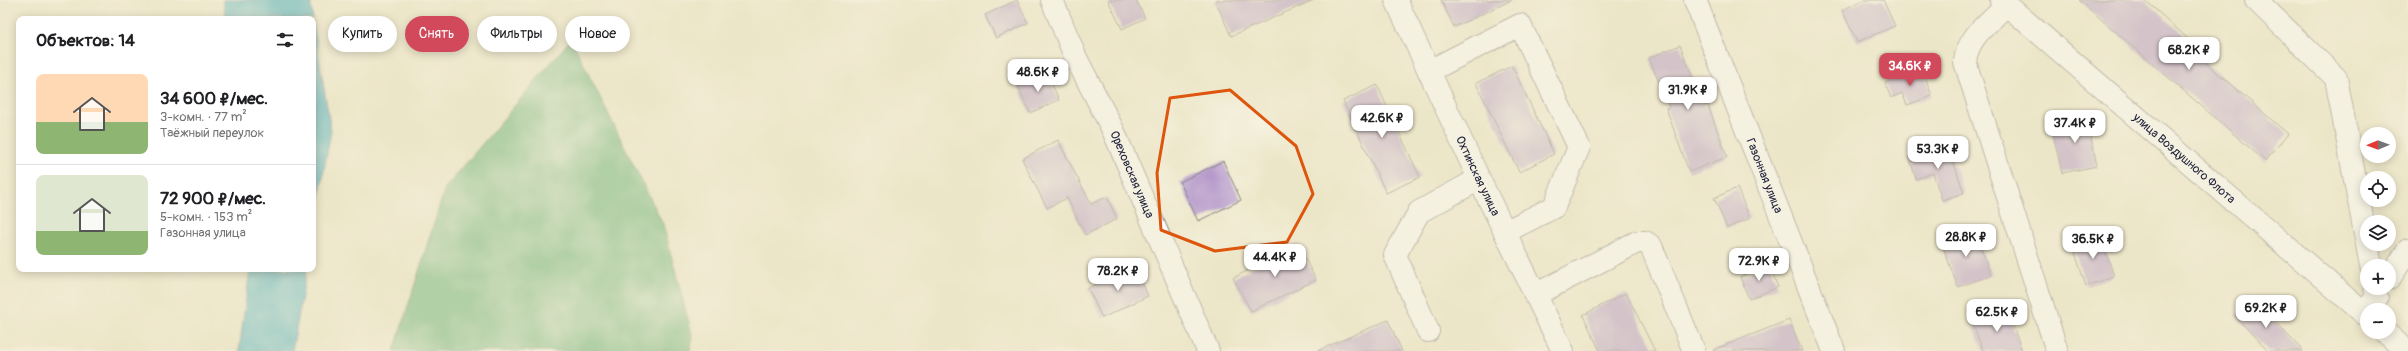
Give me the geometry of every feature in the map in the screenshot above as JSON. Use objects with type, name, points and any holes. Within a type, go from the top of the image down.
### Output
[{"type":"street","name":"Ореховская улица","points":[[1052,0],[1075,56],[1113,130],[1208,351]]},
{"type":"street","name":"Охтинская улица","points":[[1396,0],[1504,232],[1563,351]]},
{"type":"street","name":"Газонная улица","points":[[1695,0],[1834,351]]},
{"type":"street","points":[[2256,0],[2336,78],[2362,215]]},
{"type":"street","points":[[2004,2],[1973,38],[1966,49],[1965,62],[2057,351]]},
{"type":"street","name":"улица Воздушного Флота","points":[[2004,2],[2373,300]]},
{"type":"street","points":[[1429,71],[1520,25],[1579,147],[1554,207],[1504,232]]},
{"type":"street","points":[[1428,331],[1395,255],[1420,212],[1479,179]]},
{"type":"street","points":[[1535,295],[1637,242],[1645,242],[1651,246],[1694,351]]},
{"type":"street","points":[[2396,268],[2408,250]]},
{"type":"street","points":[[2393,339],[2406,351]]},
{"type":"highlighted area","points":[[1230,90],[1296,146],[1313,194],[1287,242],[1215,251],[1161,230],[1157,173],[1170,98]]},
{"type":"green space","points":[[565,46],[565,52],[577,52],[663,224],[693,338],[690,351],[394,351],[445,188]]},
{"type":"water","points":[[223,0],[310,0],[313,16],[226,16]]},
{"type":"water","points":[[316,39],[331,131],[316,216]]},
{"type":"water","points":[[250,272],[306,272],[292,351],[239,351]]},
{"type":"building","points":[[1017,0],[1028,23],[996,38],[985,15]]},
{"type":"building","points":[[1108,0],[1136,0],[1145,18],[1122,29]]},
{"type":"building","points":[[1215,0],[1314,0],[1231,36]]},
{"type":"building","points":[[1441,0],[1512,0],[1454,27]]},
{"type":"building","points":[[1864,0],[1883,0],[1895,26],[1857,42],[1842,10]]},
{"type":"building","points":[[2079,0],[2145,0],[2187,38],[2183,43],[2288,134],[2265,161]]},
{"type":"building","points":[[1680,45],[1704,106],[1708,105],[1727,157],[1689,172],[1666,108],[1669,107],[1649,58]]},
{"type":"building","points":[[1512,66],[1554,154],[1519,172],[1476,83]]},
{"type":"building","points":[[1922,69],[1932,96],[1907,105],[1902,93],[1891,98],[1885,83]]},
{"type":"building","points":[[1047,73],[1059,100],[1030,113],[1018,86]]},
{"type":"building","points":[[1377,85],[1420,177],[1386,193],[1343,101]]},
{"type":"building","points":[[2086,113],[2097,166],[2062,173],[2052,129],[2063,127],[2061,118]]},
{"type":"building","points":[[1058,140],[1091,204],[1107,197],[1117,219],[1085,235],[1067,198],[1047,208],[1022,159]]},
{"type":"building","points":[[1947,143],[1964,193],[1942,200],[1933,173],[1916,179],[1909,156]]},
{"type":"building","points":[[1223,161],[1241,200],[1198,221],[1180,182]]},
{"type":"building","points":[[1737,188],[1750,218],[1727,228],[1714,198]]},
{"type":"building","points":[[1974,230],[1991,275],[1958,287],[1941,242]]},
{"type":"building","points":[[2100,235],[2114,276],[2086,286],[2072,244]]},
{"type":"building","points":[[1298,245],[1316,280],[1251,311],[1233,278]]},
{"type":"building","points":[[1769,265],[1778,287],[1749,299],[1740,277]]},
{"type":"building","points":[[1135,266],[1148,296],[1102,318],[1088,288]]},
{"type":"building","points":[[1626,293],[1655,351],[1600,351],[1583,315]]},
{"type":"building","points":[[2253,299],[2303,351],[2268,351],[2235,316]]},
{"type":"building","points":[[2007,310],[2022,351],[1983,351],[1972,322]]},
{"type":"building","points":[[1388,320],[1402,351],[1317,351]]},
{"type":"building","points":[[1789,320],[1802,351],[1713,351],[1713,350]]}]
